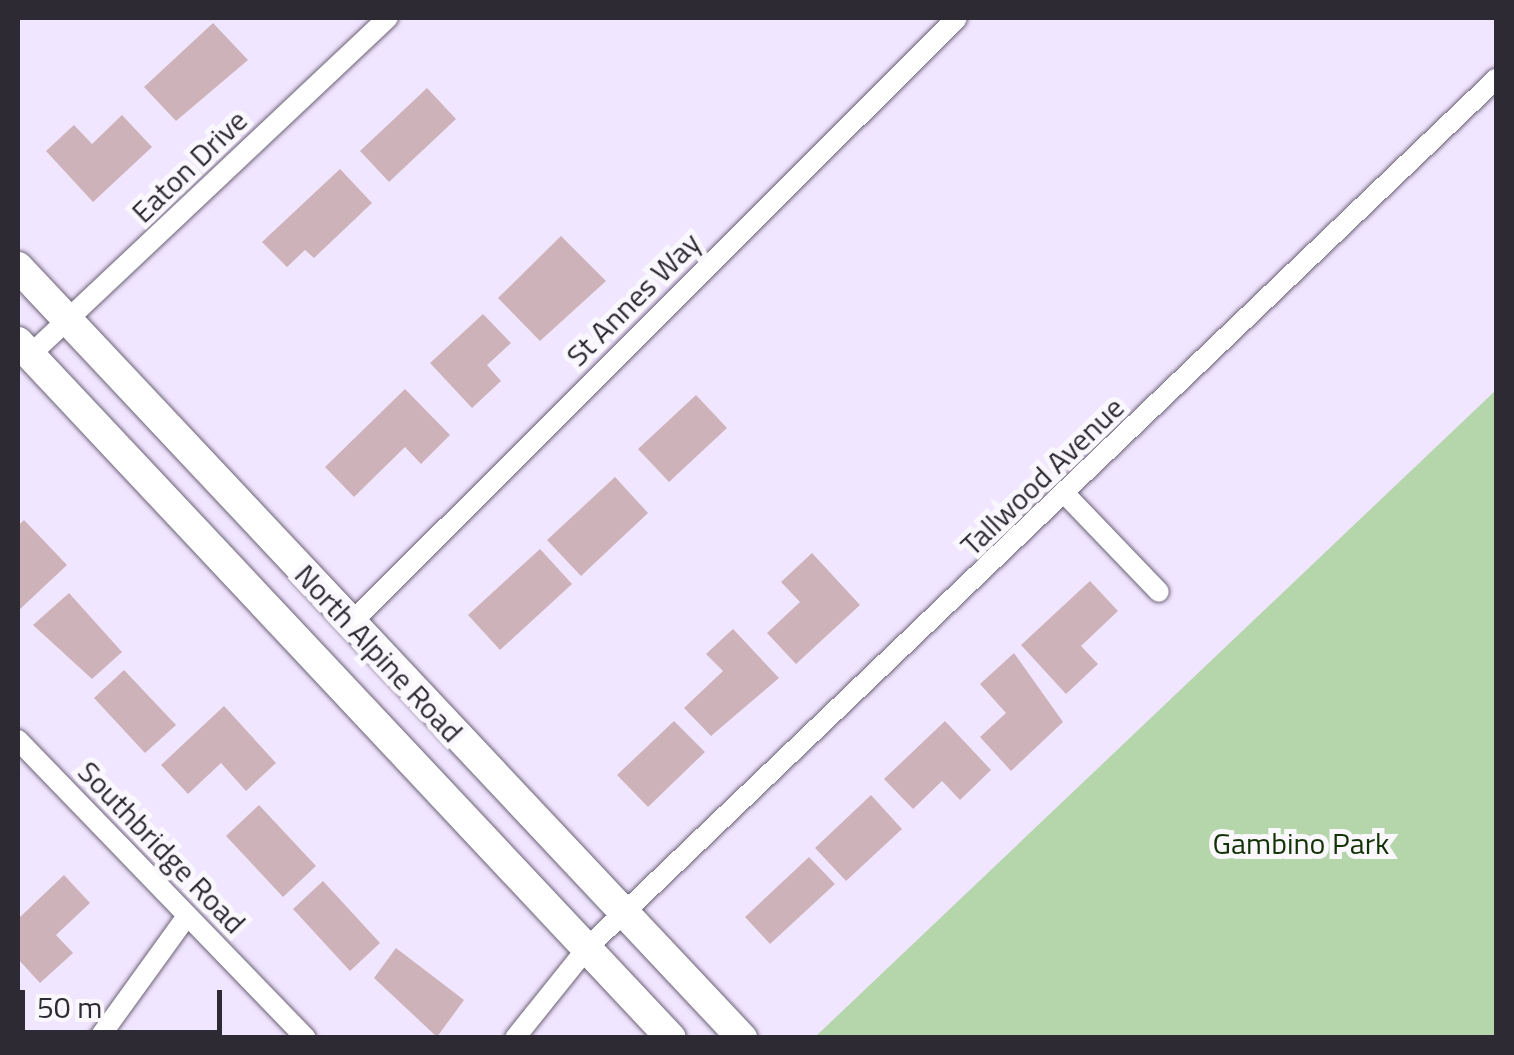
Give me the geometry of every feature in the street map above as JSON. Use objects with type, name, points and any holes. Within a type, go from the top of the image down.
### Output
[{"type":"main road","name":"North Alpine Road","points":[[18,267],[742,1038]]},
{"type":"main road","name":"North Alpine Road","points":[[24,348],[671,1038]]},
{"type":"street","name":"Eaton Drive","points":[[24,348],[69,322],[388,18]]},
{"type":"street","name":"St Annes Way","points":[[351,623],[957,18]]},
{"type":"street","name":"Tallwood Avenue","points":[[515,1038],[587,948],[1066,495],[1496,79]]},
{"type":"street","points":[[1066,495],[1160,592]]},
{"type":"street","name":"Southbridge Road","points":[[18,740],[306,1038]]},
{"type":"street","points":[[99,1038],[187,916]]},
{"type":"green space","name":"Gambino Park","points":[[1496,390],[1496,1037],[815,1037]]},
{"type":"building","points":[[213,23],[248,60],[176,121],[144,87]]},
{"type":"building","points":[[427,88],[456,119],[389,182],[360,151]]},
{"type":"building","points":[[122,115],[152,147],[93,202],[46,151],[74,125],[92,144]]},
{"type":"building","points":[[340,169],[372,203],[314,258],[305,250],[287,267],[262,242]]},
{"type":"building","points":[[561,236],[606,281],[540,341],[498,298]]},
{"type":"building","points":[[483,314],[511,343],[487,365],[501,381],[472,408],[430,363]]},
{"type":"building","points":[[405,389],[450,435],[421,464],[405,447],[354,497],[325,467]]},
{"type":"building","points":[[696,395],[727,428],[669,482],[638,449]]},
{"type":"building","points":[[615,477],[648,513],[581,576],[547,540]]},
{"type":"building","points":[[24,520],[67,565],[18,611],[18,526]]},
{"type":"building","points":[[540,549],[572,584],[500,650],[468,615]]},
{"type":"building","points":[[812,553],[860,605],[796,664],[767,633],[800,602],[781,582]]},
{"type":"building","points":[[1090,581],[1118,611],[1081,646],[1098,664],[1066,694],[1021,645]]},
{"type":"building","points":[[69,593],[122,652],[92,679],[33,625]]},
{"type":"building","points":[[733,629],[779,678],[711,736],[684,708],[723,671],[706,654]]},
{"type":"building","points":[[1014,653],[1063,722],[1011,771],[980,737],[1006,713],[980,684]]},
{"type":"building","points":[[124,670],[176,725],[145,753],[94,698]]},
{"type":"building","points":[[224,706],[276,763],[246,791],[221,763],[188,794],[161,765]]},
{"type":"building","points":[[674,721],[705,752],[648,807],[617,775]]},
{"type":"building","points":[[945,721],[991,770],[960,800],[942,781],[913,809],[884,779]]},
{"type":"building","points":[[871,795],[902,829],[846,881],[815,848]]},
{"type":"building","points":[[259,805],[316,866],[283,897],[226,836]]},
{"type":"building","points":[[809,857],[835,884],[770,944],[745,917]]},
{"type":"building","points":[[64,875],[90,903],[56,935],[73,953],[40,983],[18,959],[18,919]]},
{"type":"building","points":[[323,881],[380,943],[350,971],[293,909]]},
{"type":"building","points":[[396,948],[464,1000],[437,1037],[374,978]]}]
